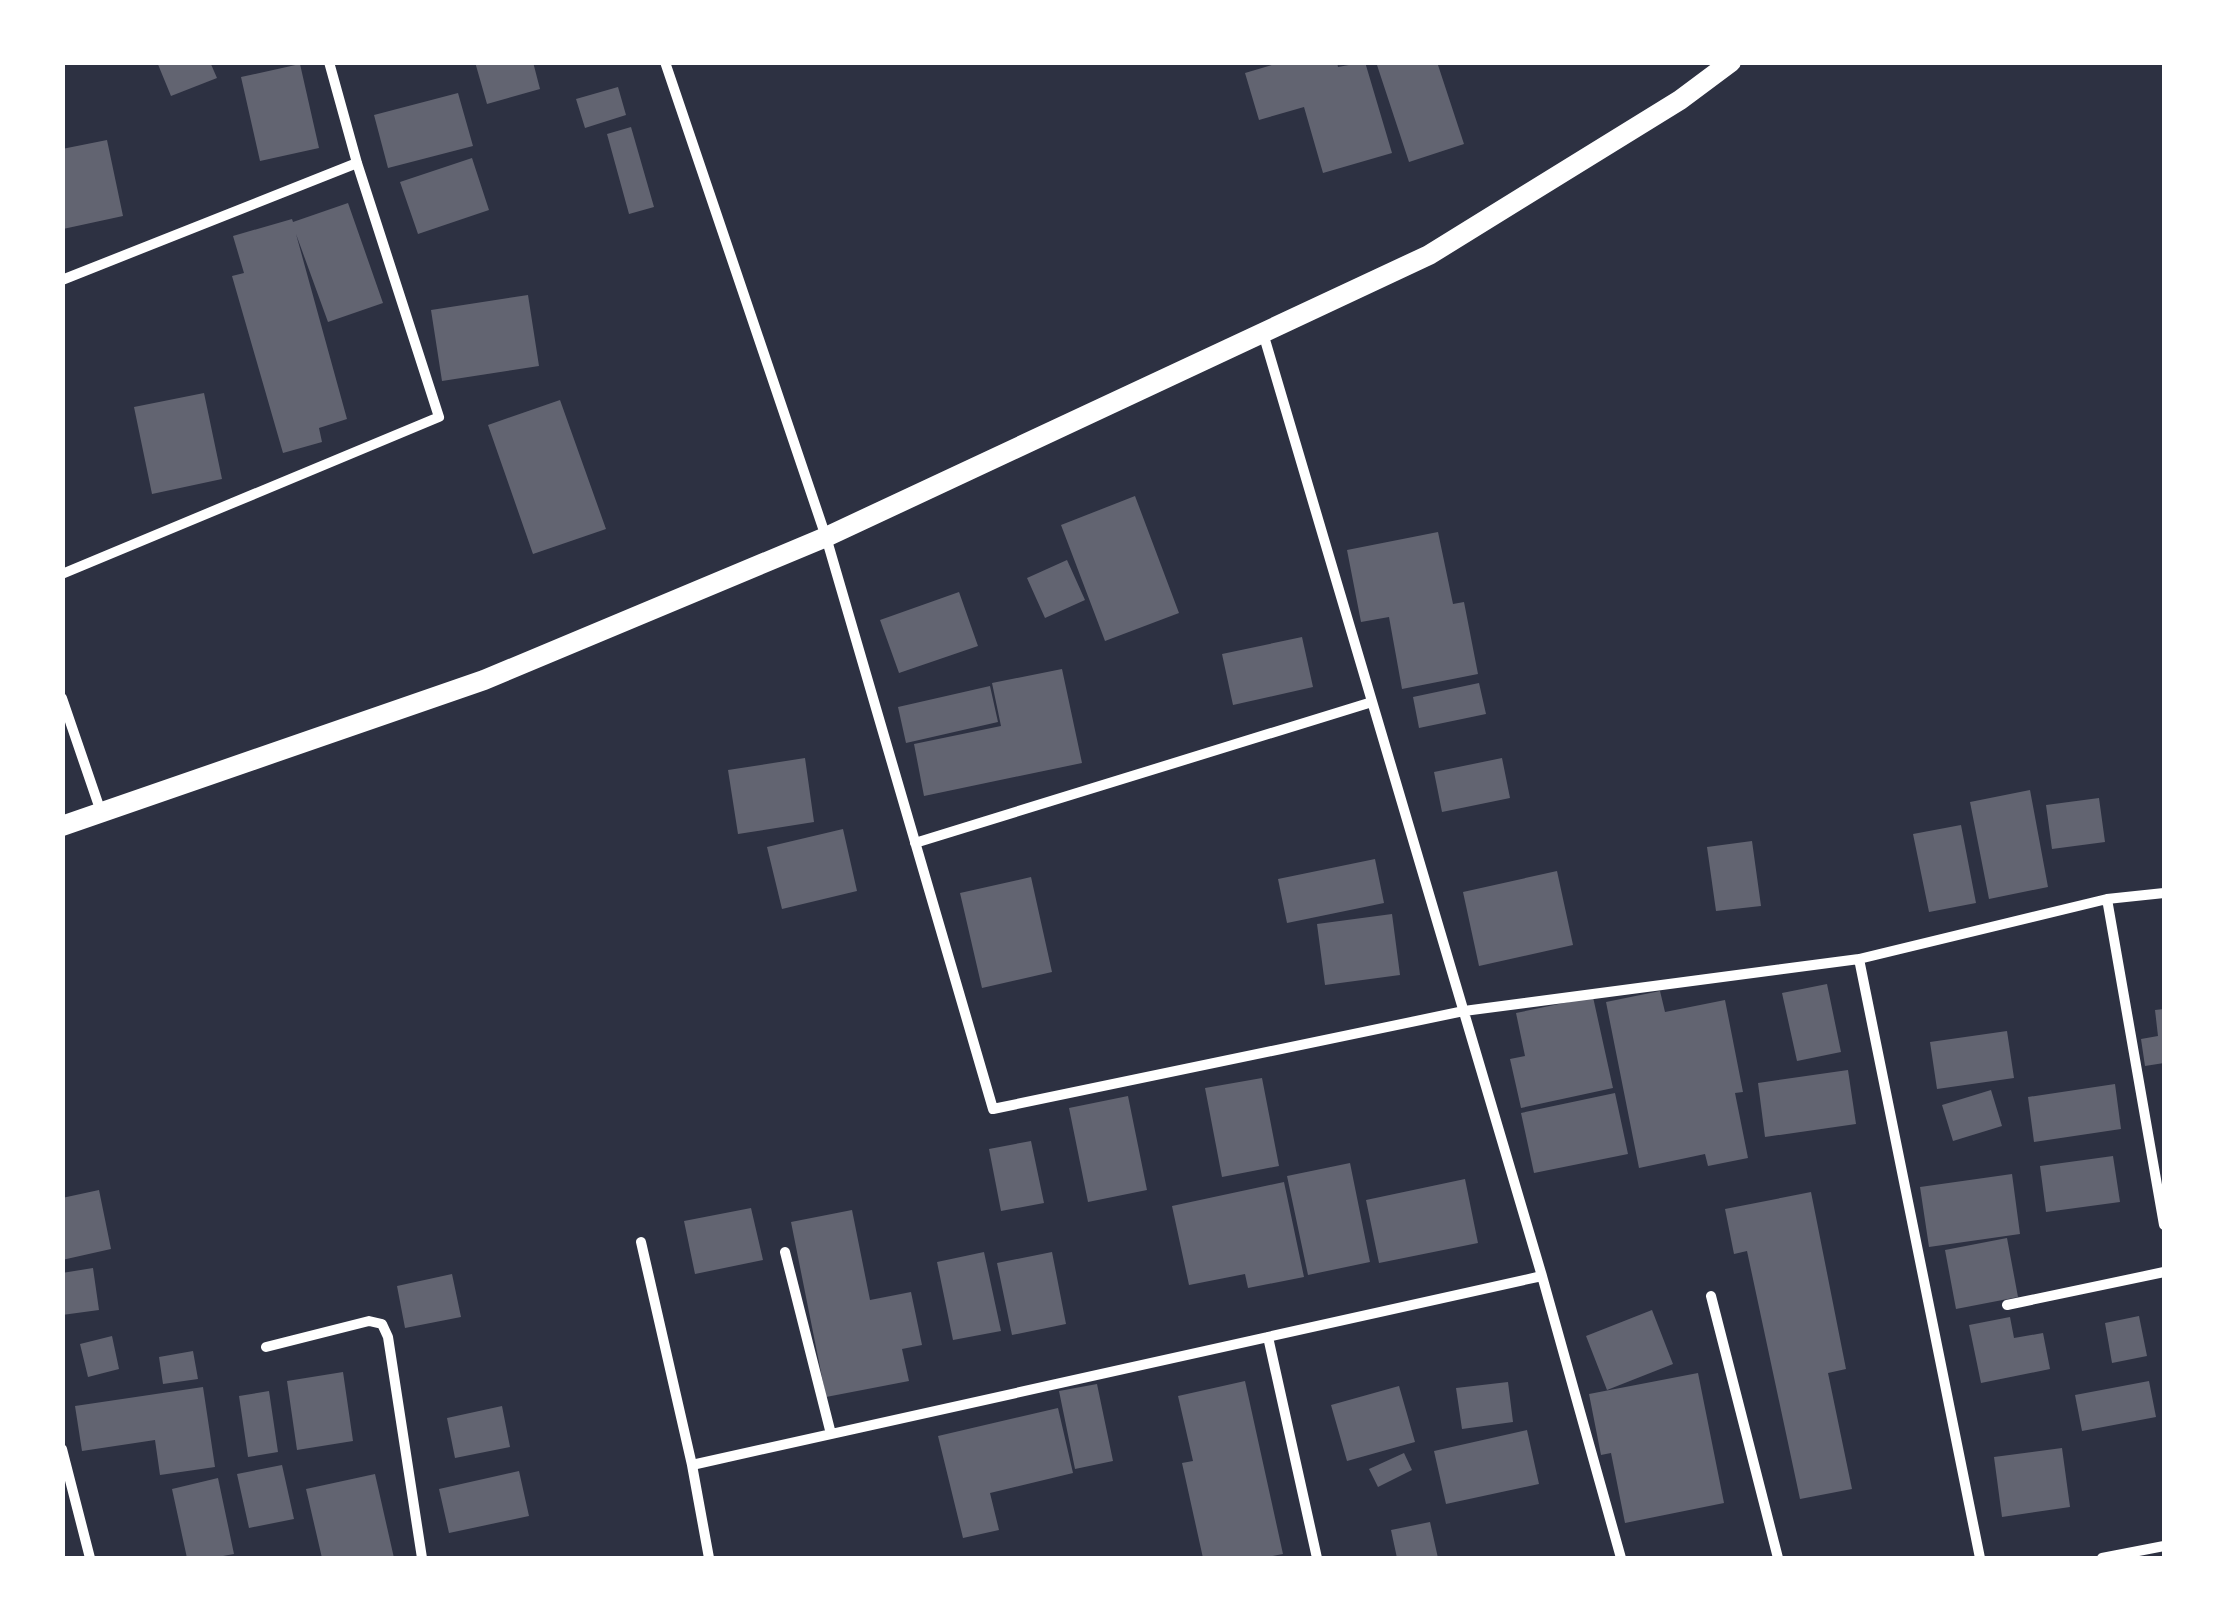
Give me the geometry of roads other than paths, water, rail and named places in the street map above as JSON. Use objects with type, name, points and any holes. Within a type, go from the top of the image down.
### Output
[{"type":"main road","points":[[62,826],[484,680],[826,538],[1429,255],[1680,100],[1731,62]]},
{"type":"street","points":[[62,574],[439,417],[328,62]]},
{"type":"street","points":[[665,62],[826,538],[993,1110],[1464,1011],[1859,959],[2107,900],[2164,892]]},
{"type":"street","points":[[62,280],[357,163]]},
{"type":"street","points":[[1263,333],[1542,1276],[1621,1558]]},
{"type":"street","points":[[62,698],[101,813]]},
{"type":"street","points":[[915,843],[1372,702]]},
{"type":"street","points":[[2107,900],[2164,1225]]},
{"type":"street","points":[[1859,959],[1980,1558]]},
{"type":"street","points":[[642,1242],[709,1558]]},
{"type":"street","points":[[785,1252],[831,1434]]},
{"type":"street","points":[[2007,1305],[2164,1272]]},
{"type":"street","points":[[692,1464],[1542,1276]]},
{"type":"street","points":[[1711,1296],[1778,1558]]},
{"type":"street","points":[[266,1347],[369,1322],[382,1324],[388,1338],[422,1558]]},
{"type":"street","points":[[1268,1337],[1317,1558]]},
{"type":"street","points":[[62,1449],[90,1558]]},
{"type":"street","points":[[2102,1558],[2164,1546]]}]
